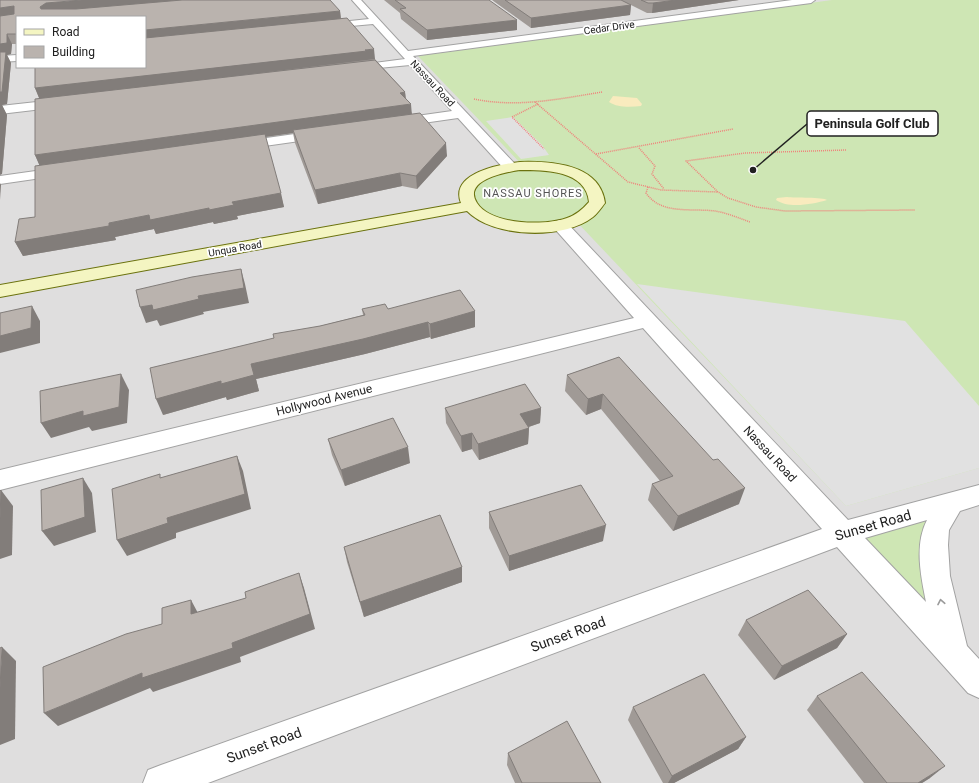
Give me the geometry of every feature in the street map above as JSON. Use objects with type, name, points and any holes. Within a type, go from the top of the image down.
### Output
[{"type":"street","name":"Nassau Road","points":[[356,0],[510,167]]},
{"type":"street","points":[[736,0],[755,8]]},
{"type":"street","name":"Cedar Drive","points":[[341,70],[536,37],[812,0]]},
{"type":"street","points":[[638,14],[652,21]]},
{"type":"street","points":[[312,28],[376,21]]},
{"type":"street","points":[[523,28],[536,37]]},
{"type":"street","points":[[0,60],[16,58]]},
{"type":"street","points":[[0,110],[79,101]]},
{"type":"street","points":[[383,125],[461,114]]},
{"type":"street","points":[[227,148],[336,132]]},
{"type":"street","points":[[529,166],[562,170],[587,181],[598,197],[597,203],[588,214],[572,222],[534,228],[507,225],[485,217],[471,206],[467,195],[471,184],[483,175],[510,167],[529,166]]},
{"type":"street","points":[[0,180],[78,169]]},
{"type":"street","name":"Unqua Road","points":[[0,291],[471,206]]},
{"type":"street","name":"Nassau Road","points":[[560,225],[979,682]]},
{"type":"street","name":"Hollywood Avenue","points":[[0,480],[648,321]]},
{"type":"street","name":"Sunset Road","points":[[161,783],[843,533],[979,495]]},
{"type":"street","points":[[951,503],[936,529],[934,562],[940,602],[953,654]]},
{"type":"path","points":[[472,99],[490,104],[512,105],[602,92]]},
{"type":"path","points":[[535,102],[628,182],[648,188],[664,190],[718,192]]},
{"type":"path","points":[[538,104],[512,117],[541,145],[562,170]]},
{"type":"path","points":[[595,154],[639,148],[690,136],[733,129]]},
{"type":"path","points":[[639,148],[655,166],[652,174],[664,190]]},
{"type":"path","points":[[846,150],[745,153],[686,161],[718,192],[728,198],[756,207],[785,211],[915,210]]},
{"type":"path","points":[[648,188],[646,193],[648,198],[661,206],[722,213],[750,222]]},
{"type":"shaded area","points":[[0,0],[979,0],[979,783],[0,783]]},
{"type":"shaded area","points":[[513,117],[542,145],[549,155],[521,159],[486,121]]},
{"type":"shaded area","points":[[637,284],[905,321],[979,406],[979,468],[846,506]]},
{"type":"green space","points":[[832,0],[979,0],[979,468],[846,506],[574,219],[522,225],[479,211],[470,194],[481,178],[524,167],[418,56]]},
{"type":"green space","points":[[942,509],[947,643],[848,535]]},
{"type":"sand","points":[[613,96],[637,98],[642,104],[641,106],[633,107],[616,105],[609,102]]},
{"type":"sand","points":[[815,110],[841,124],[838,126],[829,126],[815,120],[810,114]]},
{"type":"sand","points":[[777,198],[820,198],[827,200],[794,205],[781,203],[776,200]]},
{"type":"building","points":[[0,0],[82,0],[46,3],[40,7],[41,9],[76,9],[182,0],[330,0],[340,11],[146,30],[146,16],[16,16],[16,34],[7,34],[7,43],[0,44],[0,16],[14,14],[14,6],[0,8]]},
{"type":"building","points":[[395,0],[489,0],[517,20],[427,30],[400,9],[406,8]]},
{"type":"building","points":[[505,0],[621,0],[631,5],[531,18]]},
{"type":"building","points":[[641,0],[676,0],[648,3]]},
{"type":"building","points":[[347,18],[374,49],[35,88],[35,68],[146,68],[146,38]]},
{"type":"building","points":[[0,52],[6,52],[2,92],[0,92]]},
{"type":"building","points":[[375,60],[405,92],[400,93],[411,104],[35,155],[35,99]]},
{"type":"building","points":[[420,113],[446,143],[416,176],[400,173],[315,190],[293,130]]},
{"type":"building","points":[[265,134],[281,193],[232,202],[234,205],[209,210],[209,208],[150,220],[149,215],[109,223],[109,226],[15,242],[19,219],[35,217],[35,166]]},
{"type":"building","points":[[241,269],[244,288],[198,296],[199,299],[153,310],[152,305],[140,307],[136,290],[192,277]]},
{"type":"building","points":[[460,290],[475,311],[430,324],[428,322],[363,339],[251,364],[254,375],[221,384],[221,381],[156,399],[150,368],[274,338],[273,334],[320,326],[365,315],[362,309],[385,304],[388,309]]},
{"type":"building","points":[[32,306],[31,328],[0,336],[0,313]]},
{"type":"building","points":[[619,357],[713,460],[718,459],[745,488],[678,516],[652,484],[673,476],[603,394],[588,399],[567,375]]},
{"type":"building","points":[[121,374],[119,407],[83,416],[83,411],[41,423],[40,391]]},
{"type":"building","points":[[525,384],[541,408],[520,414],[529,428],[478,444],[472,433],[461,436],[445,408]]},
{"type":"building","points":[[393,418],[408,447],[341,470],[328,439]]},
{"type":"building","points":[[237,456],[245,494],[167,518],[168,523],[117,540],[112,489],[160,474],[160,478]]},
{"type":"building","points":[[83,478],[85,517],[42,531],[41,490]]},
{"type":"building","points":[[581,485],[606,525],[509,556],[489,512]]},
{"type":"building","points":[[1,490],[0,519],[0,491]]},
{"type":"building","points":[[440,515],[462,567],[360,602],[344,547]]},
{"type":"building","points":[[299,573],[310,614],[232,643],[233,648],[142,678],[142,673],[44,713],[43,667],[126,634],[162,624],[162,608],[191,600],[191,614],[246,598],[245,592]]},
{"type":"building","points":[[808,590],[847,634],[782,666],[746,620]]},
{"type":"building","points":[[2,647],[0,688],[0,648]]},
{"type":"building","points":[[862,672],[945,766],[918,783],[887,783],[817,696]]},
{"type":"building","points":[[704,674],[746,737],[672,776],[633,707]]},
{"type":"building","points":[[567,721],[601,783],[522,783],[508,753]]},
{"type":"place","name":"Peninsula Golf Club","points":[[753,170]]},
{"type":"district","name":"NASSAU SHORES","points":[[533,193]]}]
